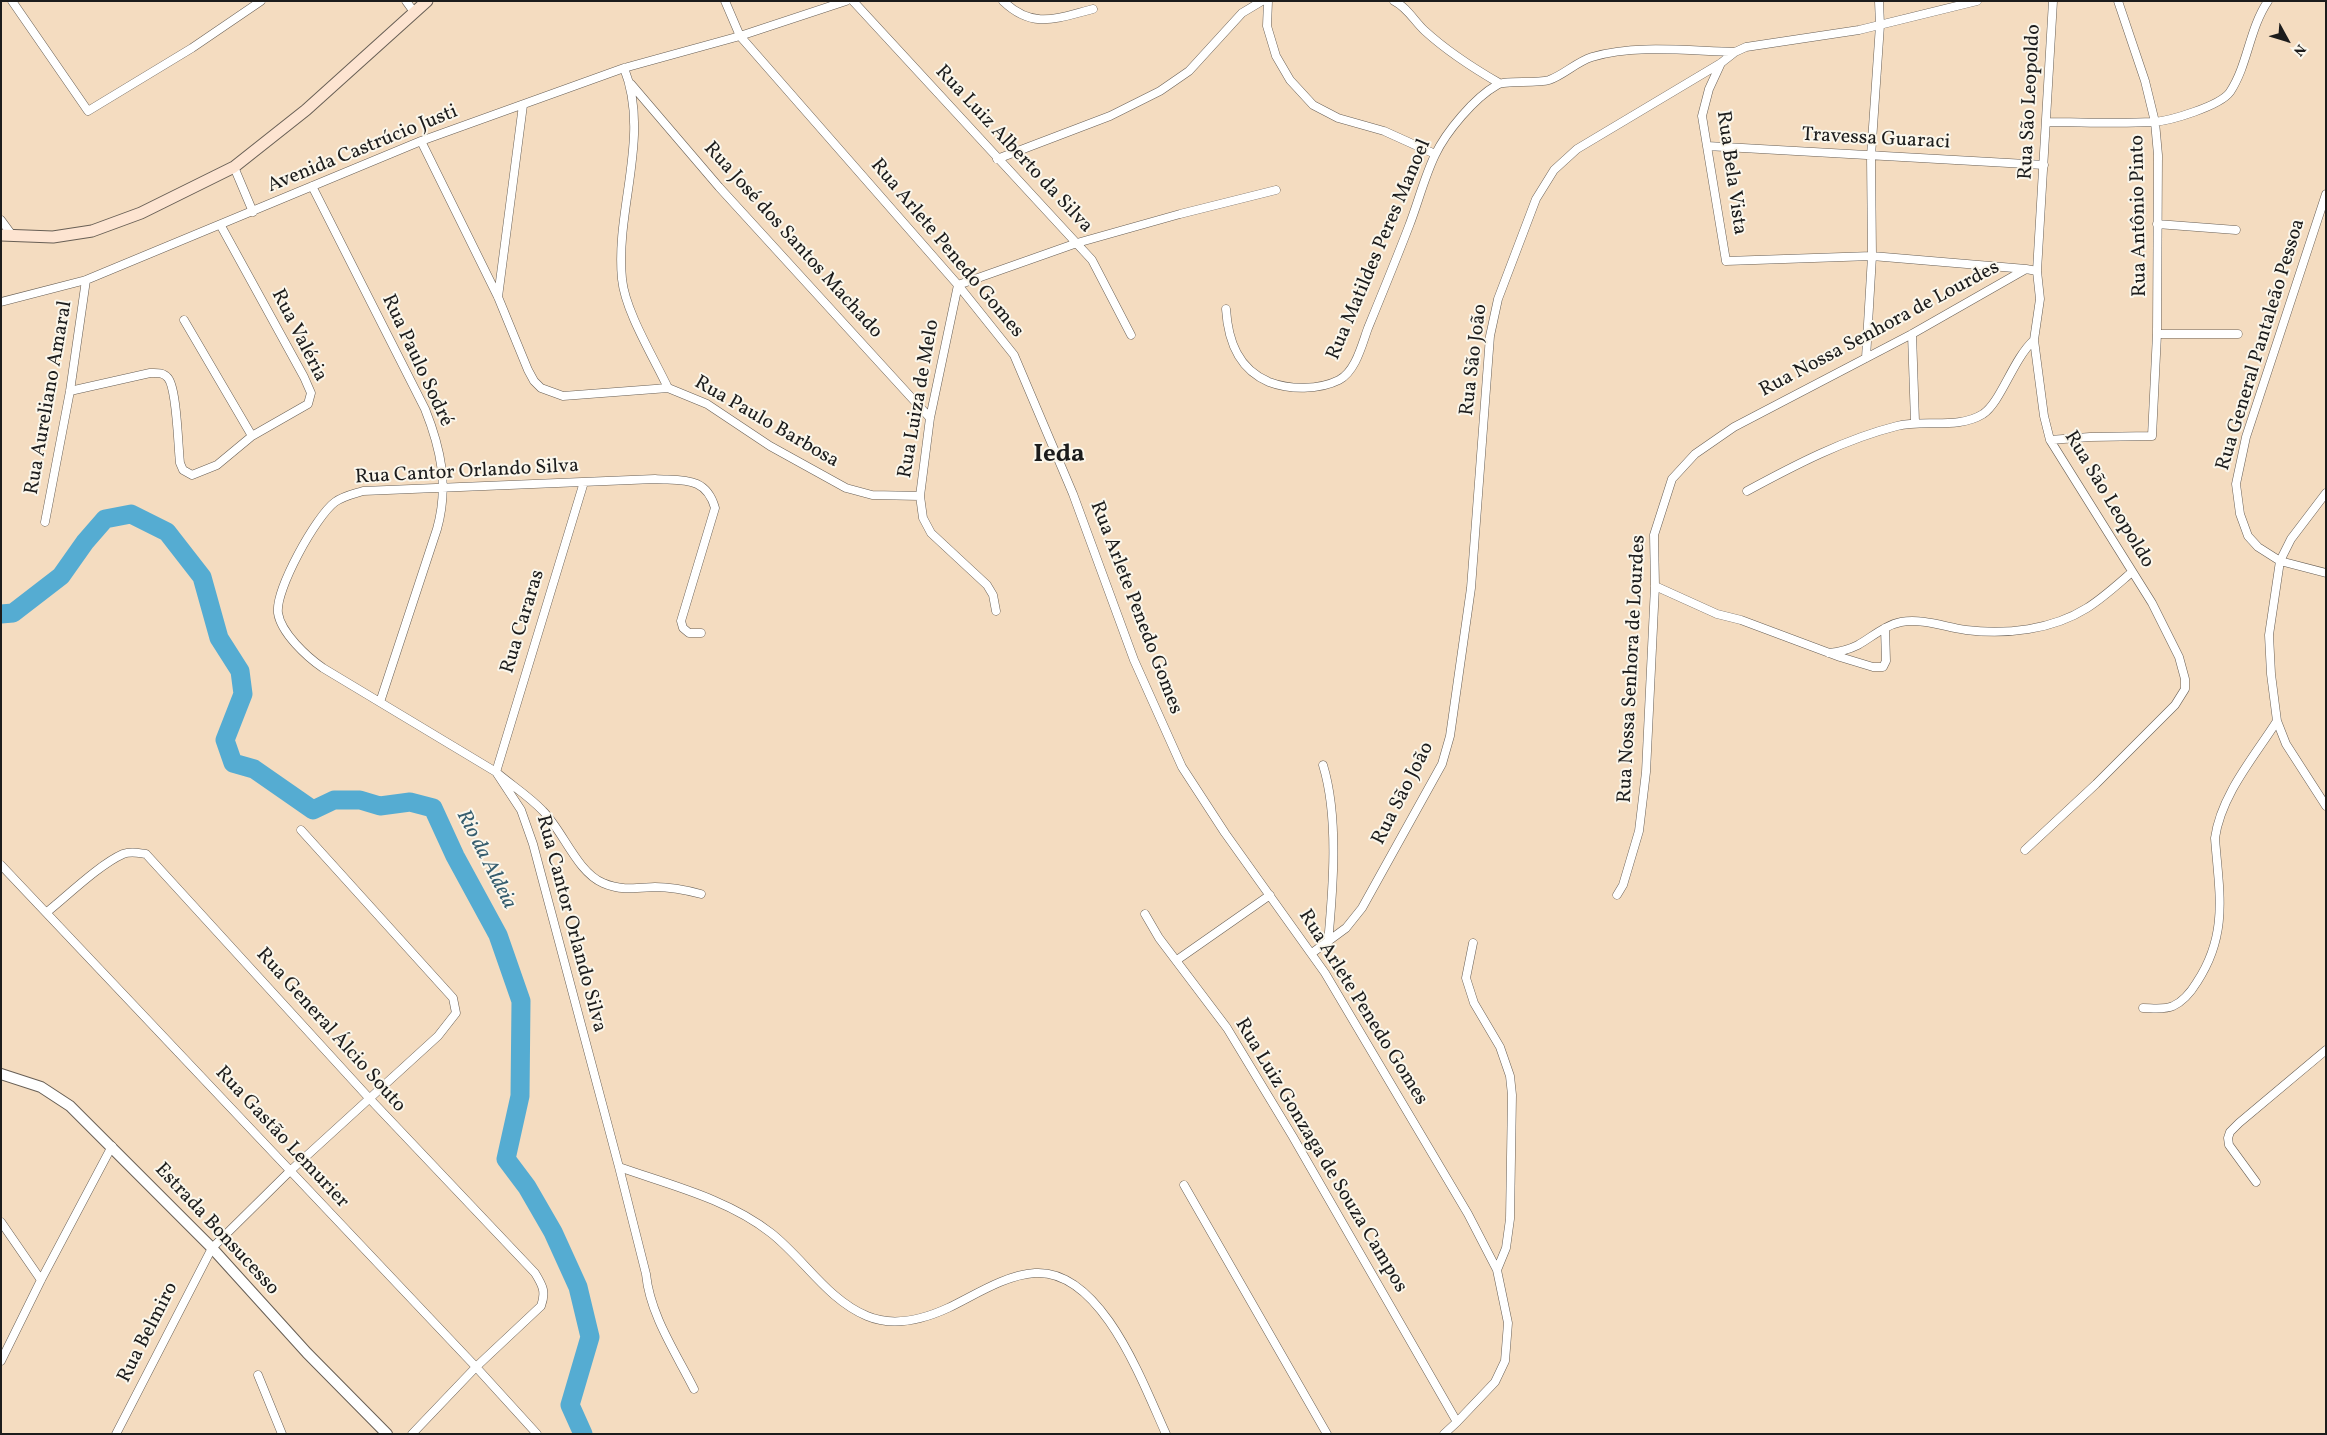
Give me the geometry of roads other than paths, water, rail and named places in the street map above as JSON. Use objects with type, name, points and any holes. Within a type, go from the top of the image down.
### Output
[{"type":"main road","points":[[6,235],[72,236],[100,228],[141,213],[234,167],[306,110],[427,1]]},
{"type":"street","points":[[12,1],[88,111],[192,48],[260,1]]},
{"type":"street","points":[[406,1],[414,12]]},
{"type":"street","name":"Rua Arlete Penedo Gomes","points":[[726,1],[740,36],[958,285],[1014,355],[1025,377],[1073,494],[1134,660],[1182,767],[1225,833],[1312,953],[1468,1214],[1497,1270],[1508,1323],[1505,1361],[1495,1382],[1444,1434]]},
{"type":"street","name":"Avenida Castrúcio Justi","points":[[1,302],[86,280],[221,226],[421,141],[624,68],[740,36],[846,1]]},
{"type":"street","name":"Rua Luiz Alberto da Silva","points":[[853,1],[1092,260],[1131,334]]},
{"type":"street","points":[[1003,1],[1027,18],[1045,21],[1093,9]]},
{"type":"street","points":[[997,159],[1110,116],[1160,91],[1189,71],[1242,13],[1262,1]]},
{"type":"street","points":[[1268,1],[1267,26],[1276,56],[1290,80],[1313,104],[1338,118],[1384,131],[1435,154]]},
{"type":"street","points":[[1394,1],[1407,10],[1423,30],[1437,41],[1499,83],[1536,83],[1550,80],[1576,64],[1606,53],[1629,51],[1735,52]]},
{"type":"street","points":[[1866,358],[1872,256],[1871,156],[1880,25],[1879,1]]},
{"type":"street","name":"Rua São João","points":[[1312,953],[1346,928],[1362,908],[1442,764],[1453,720],[1471,588],[1490,336],[1498,299],[1536,199],[1554,170],[1577,149],[1626,118],[1721,64],[1735,52],[1746,47],[1818,37],[1880,25],[1977,1]]},
{"type":"street","name":"Rua São Leopoldo","points":[[2025,850],[2152,729],[2175,704],[2184,689],[2184,668],[2152,603],[2050,440],[2044,416],[2034,340],[2040,299],[2037,271],[2053,1]]},
{"type":"street","name":"Rua Antônio Pinto","points":[[2050,440],[2152,436],[2157,334],[2158,155],[2155,122],[2135,48],[2118,1]]},
{"type":"street","points":[[2046,122],[2155,122],[2220,103],[2229,93],[2253,32],[2268,1]]},
{"type":"street","name":"Rua Bela Vista","points":[[1721,64],[1704,104],[1702,116],[1726,260],[1872,256]]},
{"type":"street","points":[[624,68],[631,84],[634,136],[623,241],[622,280],[628,304],[668,388]]},
{"type":"street","name":"Rua Matildes Peres Manoel","points":[[1226,309],[1227,328],[1237,356],[1256,377],[1280,386],[1297,388],[1340,380],[1355,360],[1409,226],[1435,154],[1467,111],[1499,83]]},
{"type":"street","name":"Rua José dos Santos Machado","points":[[631,84],[719,186],[930,418]]},
{"type":"street","points":[[498,297],[522,105]]},
{"type":"street","name":"Rua Paulo Barbosa","points":[[421,141],[498,297],[528,370],[534,381],[542,388],[563,396],[668,388],[707,404],[770,446],[846,488],[872,495],[920,496]]},
{"type":"street","name":"Travessa Guaraci","points":[[1707,146],[2044,165]]},
{"type":"street","points":[[234,167],[253,212]]},
{"type":"street","name":"Rua Paulo Sodré","points":[[312,186],[425,409],[434,435],[444,487],[443,508],[437,529],[380,702]]},
{"type":"street","points":[[958,285],[1077,243],[1180,214],[1276,190]]},
{"type":"street","name":"Rua General Pantaleão Pessoa","points":[[2326,194],[2246,437],[2236,484],[2240,514],[2248,536],[2258,547],[2280,561],[2326,573]]},
{"type":"street","points":[[1,220],[6,235]]},
{"type":"street","points":[[2157,224],[2236,230]]},
{"type":"street","name":"Rua Valéria","points":[[70,391],[150,373],[159,373],[166,376],[171,382],[174,394],[180,463],[188,473],[192,474],[205,471],[217,465],[252,436],[305,407],[310,401],[311,393],[221,226]]},
{"type":"street","points":[[1872,256],[2026,269]]},
{"type":"street","name":"Rua Nossa Senhora de Lourdes","points":[[1617,895],[1624,885],[1639,831],[1646,772],[1655,586],[1654,535],[1672,478],[1682,465],[1695,454],[1734,427],[1912,334],[2026,269],[2037,271]]},
{"type":"street","name":"Rua Aureliano Amaral","points":[[45,522],[70,391],[86,280]]},
{"type":"street","name":"Rua Luiza de Melo","points":[[958,285],[930,418],[920,496],[923,518],[931,533],[987,585],[993,595],[996,611]]},
{"type":"street","points":[[184,320],[252,436]]},
{"type":"street","points":[[1912,334],[1915,371],[1915,422]]},
{"type":"street","points":[[2157,334],[2238,334]]},
{"type":"street","points":[[1748,491],[1859,436],[1915,422],[1953,423],[1972,420],[1985,412],[2018,358],[2034,340]]},
{"type":"street","name":"Rua Cantor Orlando Silva","points":[[694,1389],[652,1304],[620,1167],[533,844],[521,810],[496,772],[323,668],[301,651],[278,614],[278,601],[282,588],[316,523],[333,503],[343,497],[363,491],[655,479],[693,482],[704,487],[712,496],[715,508],[714,519],[681,621],[683,628],[689,633],[700,633]]},
{"type":"street","name":"Rua Cararas","points":[[496,772],[584,482]]},
{"type":"street","points":[[2326,493],[2291,539],[2280,561],[2269,635],[2271,674],[2277,721],[2286,744],[2326,806]]},
{"type":"street","points":[[1828,653],[1845,651],[1885,628],[1901,622],[1915,621],[1965,630],[1999,633],[2039,627],[2065,619],[2087,608],[2132,572]]},
{"type":"street","points":[[1655,586],[1717,614],[1741,620],[1828,653],[1873,667],[1883,666],[1886,661],[1885,628]]},
{"type":"street","points":[[2143,1008],[2171,1007],[2181,1002],[2190,994],[2205,970],[2219,930],[2220,902],[2215,838],[2216,828],[2234,787],[2277,721]]},
{"type":"street","points":[[1323,765],[1332,803],[1331,908],[1328,943]]},
{"type":"street","points":[[496,772],[543,810],[567,841],[581,865],[592,877],[602,883],[618,888],[671,888],[700,894]]},
{"type":"street","name":"Rua Belmiro","points":[[116,1434],[212,1248],[290,1171],[438,1036],[453,1018],[456,1005],[453,998],[302,830]]},
{"type":"street","name":"Rua General Álcio Souto","points":[[47,912],[94,873],[123,854],[134,852],[146,854],[369,1098],[535,1274],[544,1288],[541,1306],[476,1367]]},
{"type":"street","name":"Rua Gastão Lemurier","points":[[1,865],[476,1367],[536,1434]]},
{"type":"street","points":[[1177,960],[1270,895]]},
{"type":"street","name":"Rua Luiz Gonzaga de Souza Campos","points":[[1145,914],[1159,938],[1227,1028],[1248,1062],[1457,1422]]},
{"type":"street","points":[[1473,943],[1466,978],[1474,1003],[1500,1047],[1510,1076],[1512,1095],[1510,1219],[1506,1248],[1497,1270]]},
{"type":"street","points":[[2256,1182],[2229,1145],[2228,1138],[2230,1132],[2248,1114],[2326,1050]]},
{"type":"street","name":"Estrada Bonsucesso","points":[[1,1074],[41,1087],[70,1106],[212,1248],[263,1306],[382,1433]]},
{"type":"street","points":[[1,1361],[41,1280],[112,1146]]},
{"type":"street","points":[[620,1167],[730,1207],[770,1232],[836,1296],[851,1308],[869,1317],[890,1321],[915,1320],[938,1312],[1017,1276],[1036,1273],[1053,1275],[1077,1287],[1102,1309],[1132,1360],[1166,1434]]},
{"type":"street","points":[[1184,1185],[1327,1434]]},
{"type":"street","points":[[1,1222],[41,1280]]},
{"type":"street","points":[[412,1434],[476,1367]]},
{"type":"street","points":[[258,1375],[282,1434]]},
{"type":"waterway","name":"Rio da Aldeia","points":[[1,614],[13,613],[61,576],[85,542],[105,519],[131,514],[167,532],[202,577],[219,638],[240,671],[243,694],[225,740],[233,763],[254,769],[313,810],[334,800],[360,800],[380,806],[410,802],[433,808],[455,856],[498,935],[521,1001],[520,1096],[506,1159],[527,1187],[553,1232],[578,1287],[590,1337],[570,1405],[583,1434]]},
{"type":"district","name":"Ieda","points":[[1059,456]]}]
